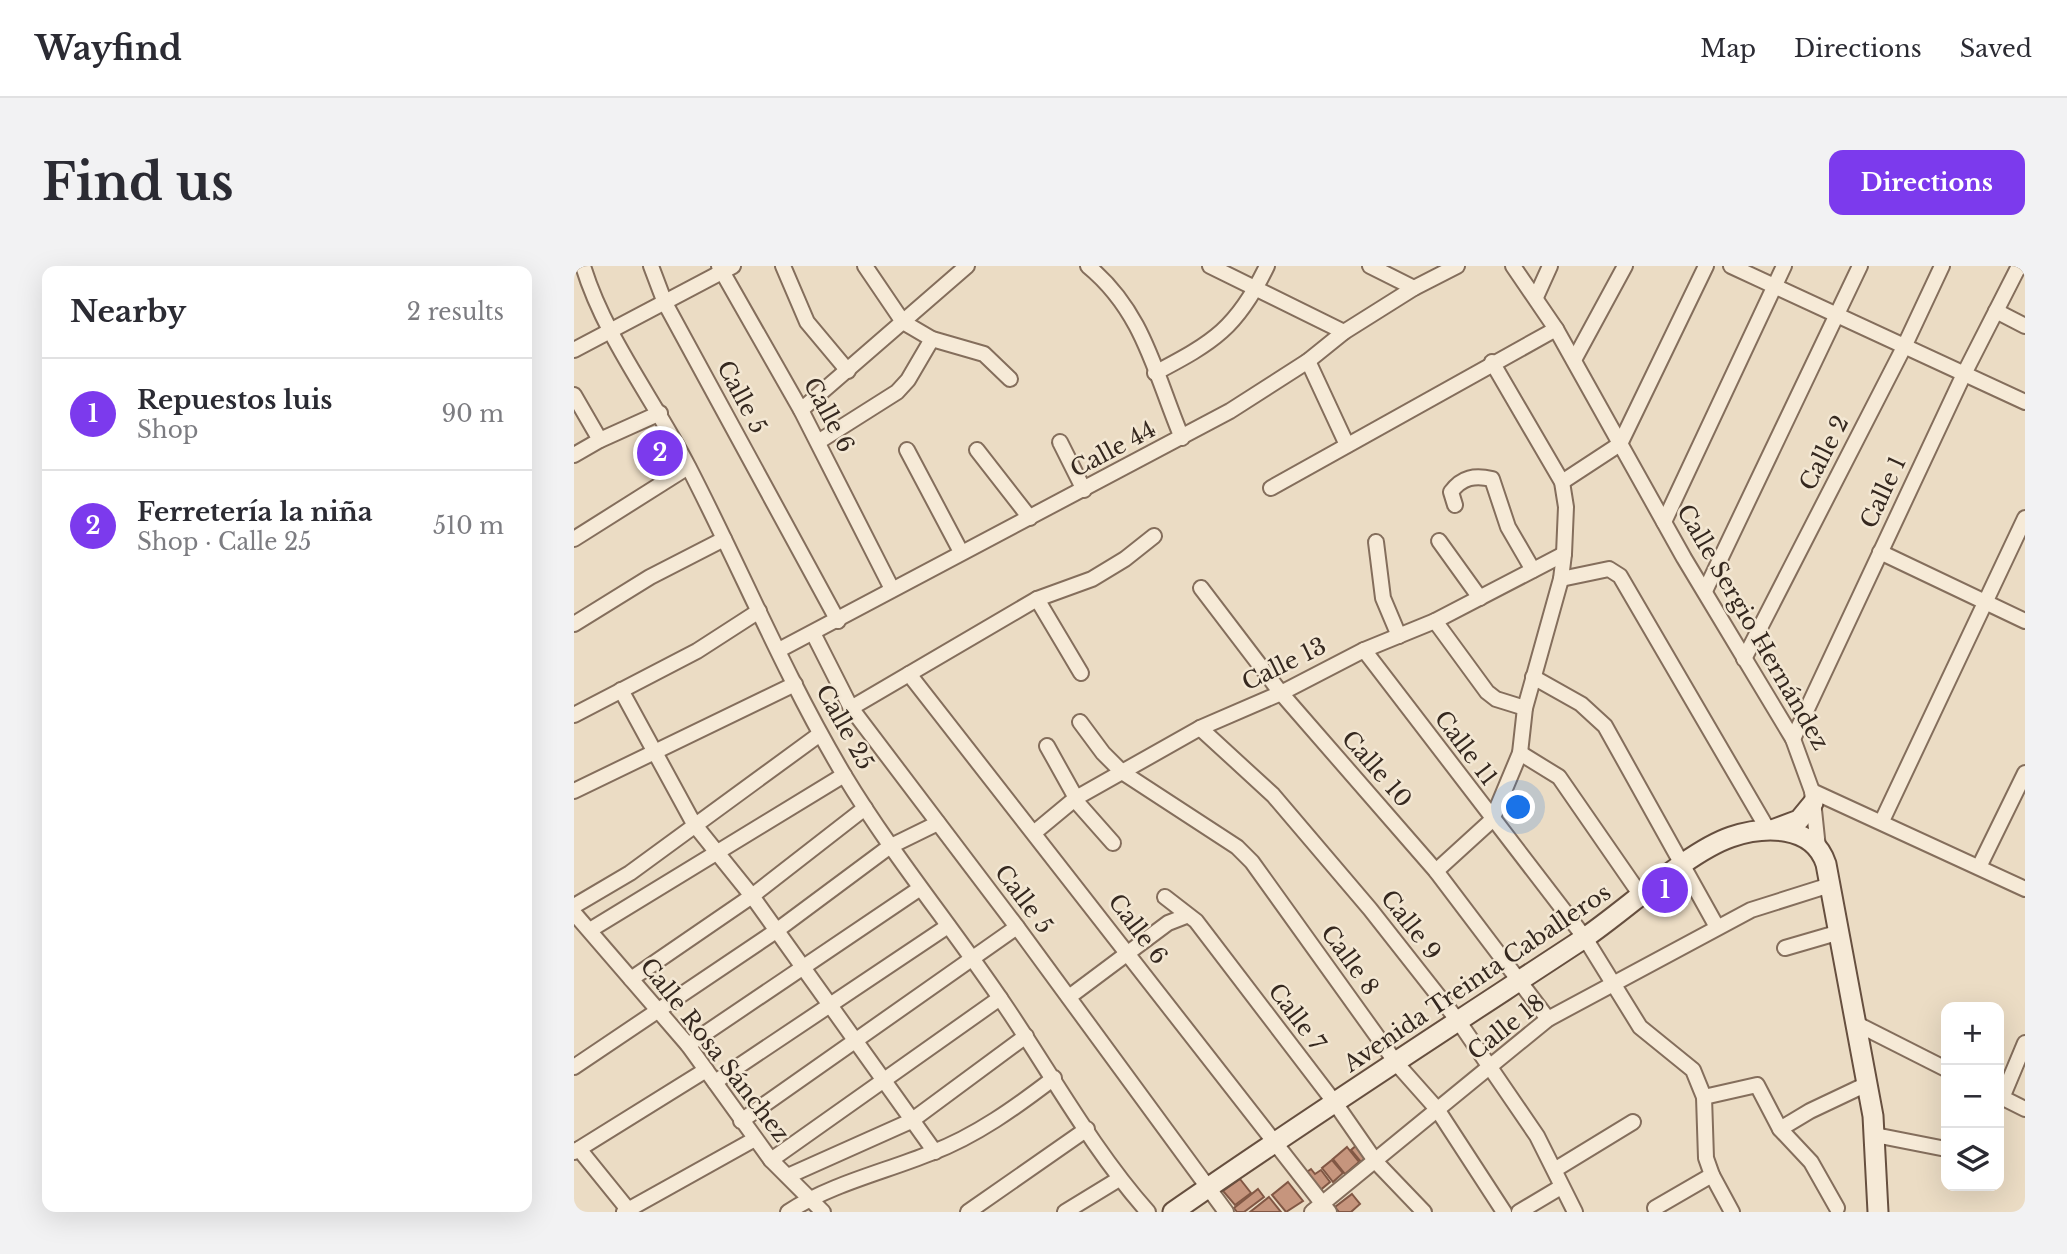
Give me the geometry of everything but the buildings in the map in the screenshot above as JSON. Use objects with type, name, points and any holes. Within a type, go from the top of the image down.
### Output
[{"type":"street","name":"Calle 25","points":[[583,266],[611,330],[660,413],[820,734],[844,775],[888,847],[973,959],[1119,1179],[1148,1212]]},
{"type":"street","name":"Calle 5","points":[[651,266],[665,303],[838,621]]},
{"type":"street","points":[[783,266],[807,321],[848,371]]},
{"type":"street","points":[[865,266],[903,322],[932,339],[984,354],[1010,379]]},
{"type":"street","points":[[1088,266],[1107,282],[1135,319],[1182,438]]},
{"type":"street","points":[[1210,266],[1257,286],[1345,332]]},
{"type":"street","points":[[1155,373],[1207,346],[1233,324],[1267,266]]},
{"type":"street","points":[[1370,266],[1414,288]]},
{"type":"street","name":"Calle 44","points":[[779,650],[1230,411],[1308,361],[1345,332],[1414,288],[1457,266]]},
{"type":"street","name":"Calle Sergio Hernández","points":[[1513,266],[1556,329],[1664,522],[1804,761],[1813,797],[1818,848],[1830,885],[1840,933],[1867,1084],[1875,1135],[1878,1212]]},
{"type":"street","points":[[1536,297],[1550,266]]},
{"type":"street","points":[[1574,360],[1625,266]]},
{"type":"street","points":[[1562,482],[1620,444],[1706,266]]},
{"type":"street","points":[[1731,266],[1776,284],[1904,348],[2025,402]]},
{"type":"street","points":[[1664,522],[1784,266]]},
{"type":"street","points":[[1704,590],[1860,266]]},
{"type":"street","name":"Calle 2","points":[[1744,659],[1904,348],[1942,266]]},
{"type":"street","name":"Calle 1","points":[[1793,739],[1964,374],[2019,266]]},
{"type":"street","points":[[574,350],[665,303],[725,268]]},
{"type":"street","name":"Calle 6","points":[[725,268],[818,442],[892,589]]},
{"type":"street","points":[[801,410],[961,268]]},
{"type":"street","points":[[1996,311],[2025,326]]},
{"type":"street","points":[[1271,488],[1424,404],[1492,362],[1556,329]]},
{"type":"street","points":[[818,442],[897,392],[908,380],[932,339]]},
{"type":"street","points":[[1308,361],[1347,445]]},
{"type":"street","points":[[1436,871],[1492,820],[1520,753],[1525,708],[1561,579],[1564,554],[1566,507],[1562,482],[1492,362]]},
{"type":"street","points":[[574,396],[600,440]]},
{"type":"street","points":[[574,455],[660,413]]},
{"type":"street","points":[[1060,442],[1084,490]]},
{"type":"street","points":[[907,450],[961,552]]},
{"type":"street","points":[[977,450],[1030,518]]},
{"type":"street","points":[[574,539],[688,467]]},
{"type":"street","points":[[1455,505],[1451,492],[1457,483],[1466,478],[1492,479],[1508,527],[1533,570]]},
{"type":"street","points":[[1882,821],[2025,518]]},
{"type":"street","points":[[850,708],[1037,599],[1092,579],[1125,559],[1154,536]]},
{"type":"street","points":[[574,624],[650,577],[724,539]]},
{"type":"street","points":[[1439,541],[1480,598]]},
{"type":"street","points":[[1376,542],[1383,598],[1399,636]]},
{"type":"street","points":[[1880,552],[2025,621]]},
{"type":"street","name":"Calle 13","points":[[1035,832],[1075,799],[1200,728],[1280,693],[1364,650],[1435,621],[1564,554]]},
{"type":"street","points":[[1561,579],[1609,569],[1620,576],[1770,829],[1797,835],[1818,848]]},
{"type":"street","name":"Calle 10","points":[[1201,589],[1280,693],[1436,871],[1548,1019]]},
{"type":"street","points":[[1037,599],[1081,673]]},
{"type":"street","points":[[574,715],[697,651],[759,611]]},
{"type":"street","points":[[1435,621],[1488,692],[1496,699],[1525,708]]},
{"type":"street","name":"Calle 5","points":[[813,633],[850,708],[1017,927],[1226,1212]]},
{"type":"street","name":"Calle 11","points":[[1364,650],[1492,820],[1585,937],[1640,1027],[1693,1070],[1704,1097]]},
{"type":"street","name":"Calle 6","points":[[909,674],[1035,832],[1321,1209]]},
{"type":"street","points":[[1533,677],[1581,704],[1605,726],[1717,927]]},
{"type":"street","points":[[574,791],[795,684]]},
{"type":"street","points":[[621,690],[694,824],[751,896],[935,1152]]},
{"type":"street","name":"Calle 8","points":[[1080,722],[1107,758],[1122,772],[1245,854],[1397,1064],[1437,1109],[1504,1212]]},
{"type":"street","name":"Calle 9","points":[[1200,728],[1273,795],[1370,909],[1459,1022],[1492,1067],[1556,1169],[1561,1187],[1575,1212]]},
{"type":"street","points":[[574,906],[629,873],[820,734]]},
{"type":"street","points":[[1047,746],[1075,799],[1113,843]]},
{"type":"street","points":[[1520,753],[1559,777],[1642,897]]},
{"type":"street","points":[[1979,867],[2025,773]]},
{"type":"street","points":[[590,930],[718,855],[844,775]]},
{"type":"street","points":[[1813,797],[1882,821],[2025,889]]},
{"type":"street","name":"Avenida Treinta Caballeros","points":[[1173,1212],[1585,937],[1682,866],[1723,840],[1799,820],[1813,797]]},
{"type":"street","points":[[631,979],[751,896],[865,808]]},
{"type":"street","points":[[574,1068],[776,931],[888,847],[939,823]]},
{"type":"street","name":"Calle 18","points":[[1321,1209],[1437,1109],[1548,1019],[1717,927],[1786,897],[1830,885]]},
{"type":"street","points":[[688,1045],[801,966],[919,889]]},
{"type":"street","name":"Calle 7","points":[[1165,897],[1186,916],[1196,921],[1335,1103],[1376,1162],[1424,1212]]},
{"type":"street","name":"Calle Rosa Sánchez","points":[[574,914],[688,1045],[771,1160],[811,1197],[822,1212]]},
{"type":"street","points":[[1069,997],[1176,918],[1186,916]]},
{"type":"street","points":[[715,1082],[948,926]]},
{"type":"street","points":[[741,1121],[856,1043],[1017,927]]},
{"type":"street","points":[[1785,948],[1840,933]]},
{"type":"street","points":[[771,1160],[885,1082],[1000,998]]},
{"type":"street","points":[[1857,1024],[1941,1066]]},
{"type":"street","points":[[788,1176],[911,1121],[1026,1036]]},
{"type":"street","points":[[2004,1088],[2025,1043]]},
{"type":"street","points":[[706,1070],[576,1151],[627,1211],[755,1139]]},
{"type":"street","points":[[788,1212],[811,1197],[935,1152],[1000,1117],[1054,1078]]},
{"type":"street","points":[[1780,1129],[1810,1111],[1867,1084]]},
{"type":"street","points":[[1732,1212],[1706,1158],[1704,1097],[1757,1085],[1780,1129],[1811,1162],[1837,1208]]},
{"type":"street","points":[[2004,1099],[2025,1109]]},
{"type":"street","points":[[1556,1169],[1633,1122]]},
{"type":"street","points":[[968,1212],[1087,1129]]},
{"type":"street","points":[[1875,1135],[1941,1148]]},
{"type":"street","points":[[1655,1208],[1712,1175]]},
{"type":"street","points":[[1065,1212],[1119,1179]]},
{"type":"street","points":[[1519,1212],[1561,1187]]},
{"type":"place","name":"Ferretería la niña","points":[[660,453]]},
{"type":"place","name":"Repuestos luis","points":[[1665,890]]}]
